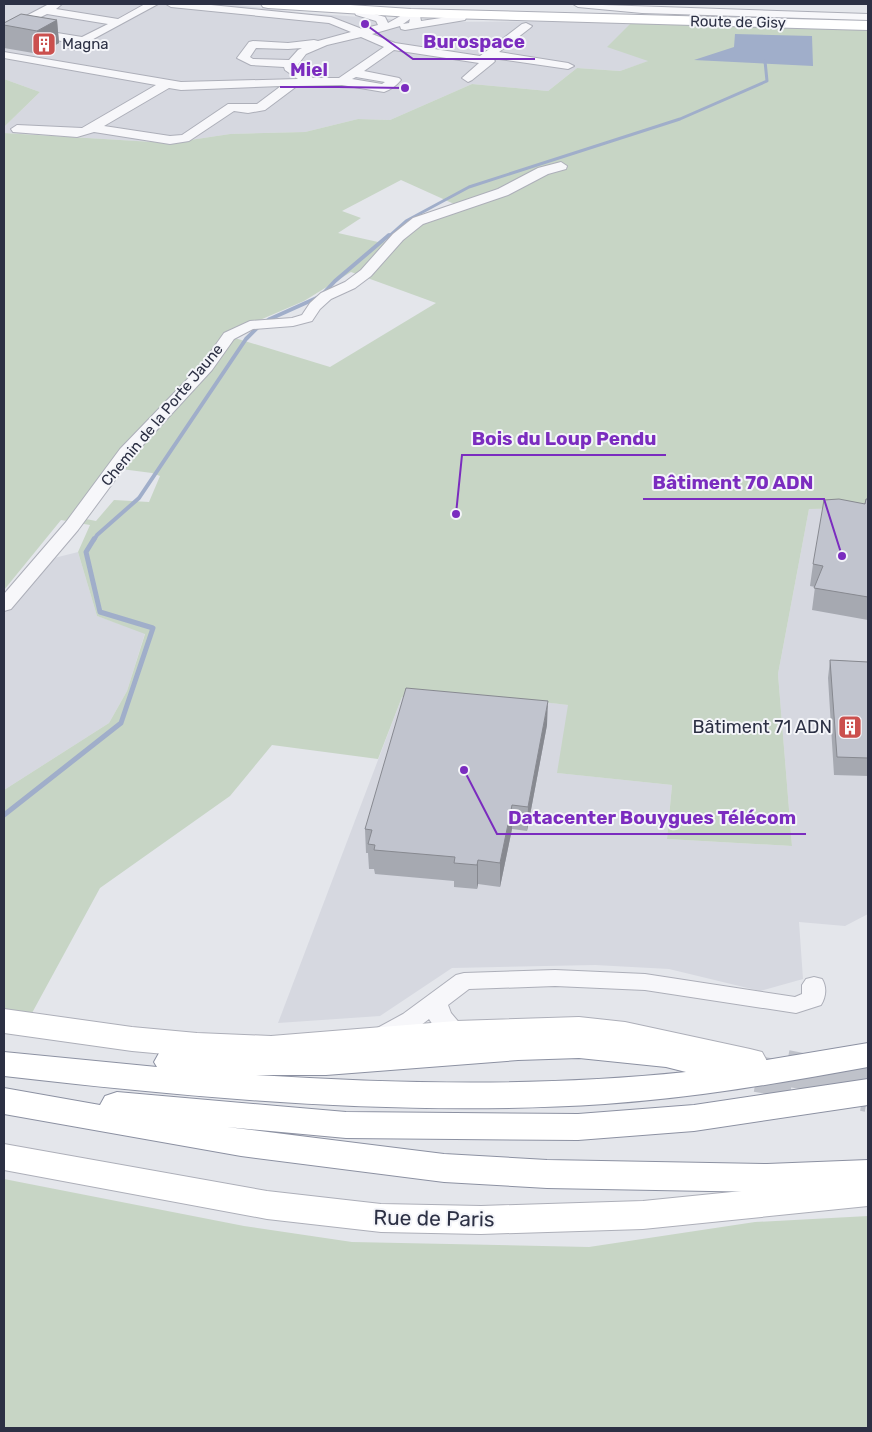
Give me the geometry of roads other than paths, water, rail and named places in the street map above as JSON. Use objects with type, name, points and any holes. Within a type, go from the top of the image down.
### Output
[{"type":"main road","name":"Route de Gisy","points":[[268,4],[412,18],[608,19],[868,26]]},
{"type":"main road","name":"Route de Gisy","points":[[310,8],[412,18],[608,19]]},
{"type":"main road","points":[[4,1021],[132,1039],[197,1045],[271,1048],[456,1033],[579,1029],[625,1034],[750,1061]]},
{"type":"main road","points":[[4,1046],[177,1062],[247,1064],[326,1063],[518,1048],[579,1046],[666,1055],[714,1066]]},
{"type":"main road","points":[[4,1064],[141,1077],[347,1092],[482,1096],[648,1088],[728,1079],[868,1055]]},
{"type":"main road","points":[[4,1095],[346,1125],[578,1127],[694,1118],[868,1092]]},
{"type":"main road","points":[[4,1101],[241,1143],[444,1168],[546,1174],[669,1174],[767,1178],[868,1174]]},
{"type":"main road","name":"Rue de Paris","points":[[4,1157],[267,1205],[381,1218],[481,1220],[633,1215],[868,1192]]},
{"type":"street","points":[[57,4],[9,29],[84,41]]},
{"type":"street","points":[[44,62],[153,4]]},
{"type":"street","points":[[171,4],[331,20],[392,46],[568,66]]},
{"type":"street","points":[[578,4],[642,10],[868,17]]},
{"type":"street","points":[[45,10],[119,22]]},
{"type":"street","points":[[360,13],[381,19],[384,27]]},
{"type":"street","points":[[363,33],[412,18]]},
{"type":"street","points":[[291,64],[251,62],[243,58],[253,44],[288,46],[323,42],[363,33],[412,18]]},
{"type":"street","points":[[486,57],[526,26]]},
{"type":"street","points":[[4,39],[20,30]]},
{"type":"street","points":[[323,42],[302,52],[291,64],[290,69],[312,82],[342,81],[384,88],[395,80],[353,73]]},
{"type":"street","points":[[288,46],[302,52]]},
{"type":"street","points":[[342,81],[392,46]]},
{"type":"street","points":[[499,46],[578,58]]},
{"type":"street","points":[[4,55],[181,86],[261,84],[292,85],[309,90],[312,82]]},
{"type":"street","points":[[468,78],[489,61],[486,57]]},
{"type":"street","points":[[4,65],[18,58]]},
{"type":"street","points":[[17,129],[77,133],[94,128],[167,84]]},
{"type":"street","points":[[232,107],[231,104],[261,84]]},
{"type":"street","points":[[94,128],[170,140],[186,138],[232,107],[257,108],[292,85]]},
{"type":"street","name":"Chemin de la Porte Jaune","points":[[4,605],[72,526],[126,453],[207,367],[229,336],[250,325],[293,322],[307,318],[315,306],[326,296],[350,285],[366,273],[398,237],[418,221],[503,192],[543,171],[562,166]]},
{"type":"street","points":[[379,1039],[411,1020],[464,981],[555,978],[645,982],[796,1005],[813,999],[814,985]]},
{"type":"street","points":[[435,1003],[440,1017],[456,1033]]},
{"type":"water","points":[[735,34],[812,36],[813,66],[694,60],[734,47]]},
{"type":"waterway","points":[[388,237],[406,221],[469,187],[680,119],[767,81],[765,61]]},
{"type":"waterway","points":[[94,540],[97,535],[139,498],[246,339],[258,327],[270,319],[321,296],[335,281],[389,235]]},
{"type":"waterway","points":[[4,815],[121,723],[153,628],[100,612],[86,552],[94,539]]},
{"type":"tunnel","points":[[786,1068],[868,1084]]},
{"type":"tunnel","points":[[757,1074],[868,1094]]},
{"type":"place","name":"Burospace","points":[[365,24]]},
{"type":"place","name":"Magna","points":[[44,44]]},
{"type":"place","name":"Miel","points":[[405,88]]},
{"type":"place","name":"Bois du Loup Pendu","points":[[456,514]]},
{"type":"place","name":"Bâtiment 70 ADN","points":[[842,556]]},
{"type":"place","name":"Bâtiment 71 ADN","points":[[850,727]]},
{"type":"place","name":"Datacenter Bouygues Télécom","points":[[464,770]]}]
